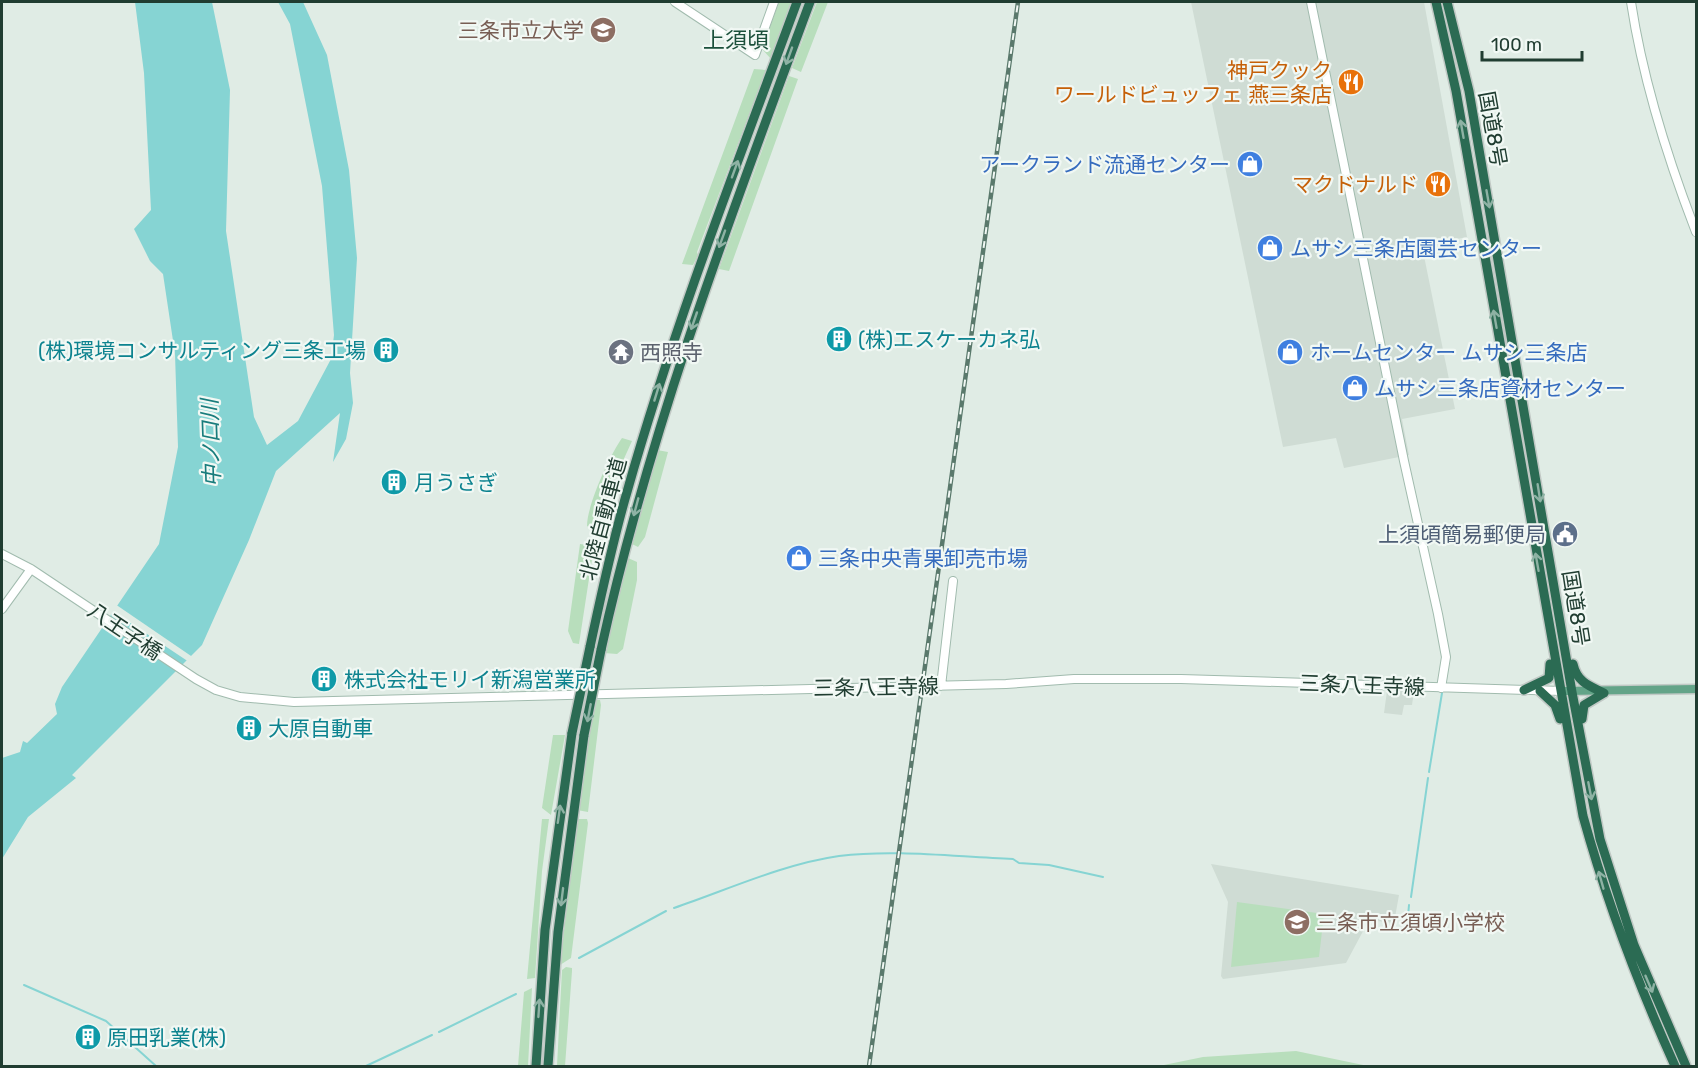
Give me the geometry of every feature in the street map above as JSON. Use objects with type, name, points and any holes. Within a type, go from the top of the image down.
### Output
[{"type":"highway","name":"北陸自動車道","points":[[536,1066],[545,930],[572,733],[615,538],[640,448],[700,263],[797,2]]},
{"type":"highway","name":"北陸自動車道","points":[[548,1066],[558,932],[584,735],[601,650],[652,450],[713,266],[810,2]]},
{"type":"highway","name":"国道8号","points":[[1436,2],[1456,91],[1583,816],[1619,936],[1675,1066]]},
{"type":"highway","name":"国道8号","points":[[1447,2],[1469,91],[1572,692],[1600,839],[1628,930],[1686,1066]]},
{"type":"highway","points":[[1524,690],[1541,683],[1551,675],[1546,641],[1548,620]]},
{"type":"highway","points":[[1562,632],[1568,642],[1575,673],[1587,685],[1604,693]]},
{"type":"highway","points":[[1540,691],[1555,705],[1563,739],[1570,746]]},
{"type":"highway","points":[[1584,759],[1587,749],[1581,710],[1587,702],[1604,693]]},
{"type":"main road","points":[[675,2],[755,55],[774,2]]},
{"type":"main road","points":[[1311,2],[1404,461],[1438,614],[1446,657],[1441,688]]},
{"type":"main road","points":[[1631,2],[1651,98],[1670,162],[1696,232]]},
{"type":"main road","points":[[2,554],[31,569],[2,609]]},
{"type":"main road","name":"八王子橋","points":[[31,569],[196,679]]},
{"type":"main road","points":[[941,686],[953,581]]},
{"type":"main road","name":"三条八王寺線","points":[[196,679],[216,690],[240,697],[294,702],[941,686],[1074,679],[1173,679],[1561,691]]},
{"type":"main road","points":[[1561,691],[1604,693],[1696,689]]},
{"type":"shaded area","points":[[1191,2],[1424,2],[1467,237],[1422,246],[1455,409],[1402,419],[1409,455],[1344,468],[1336,438],[1283,447]]},
{"type":"shaded area","points":[[1387,691],[1414,691],[1412,705],[1404,705],[1402,715],[1384,713]]},
{"type":"shaded area","name":"三条市立須頃小学校","points":[[1211,864],[1399,895],[1394,923],[1369,920],[1346,963],[1223,979],[1221,976],[1228,902]]},
{"type":"green space","points":[[779,2],[791,2],[771,59],[762,49]]},
{"type":"green space","points":[[817,2],[828,2],[801,72],[792,68]]},
{"type":"green space","points":[[754,69],[766,70],[697,252],[698,255],[693,265],[682,264]]},
{"type":"green space","points":[[789,76],[798,79],[729,271],[719,269]]},
{"type":"green space","points":[[622,438],[632,441],[612,485],[598,532],[587,526],[588,517],[595,493]]},
{"type":"green space","points":[[657,450],[668,452],[645,537],[638,547],[632,544]]},
{"type":"green space","points":[[580,544],[594,546],[579,644],[573,643],[568,631]]},
{"type":"green space","points":[[628,558],[637,562],[637,580],[623,649],[617,654],[604,653]]},
{"type":"green space","points":[[595,700],[600,700],[601,705],[588,812],[577,810]]},
{"type":"green space","points":[[553,735],[565,735],[551,815],[542,808]]},
{"type":"green space","points":[[542,819],[549,819],[542,871],[535,978],[527,979]]},
{"type":"green space","points":[[577,819],[587,819],[588,823],[571,958],[560,965]]},
{"type":"green space","points":[[1237,902],[1324,914],[1319,957],[1231,967]]},
{"type":"green space","points":[[566,967],[572,968],[572,971],[565,1066],[557,1066],[562,970]]},
{"type":"green space","points":[[532,988],[528,1066],[518,1066],[524,992]]},
{"type":"green space","points":[[1296,1051],[1368,1066],[1159,1066],[1203,1057]]},
{"type":"water","name":"中ノ口川","points":[[135,2],[212,2],[230,90],[226,231],[254,417],[267,445],[298,421],[331,359],[334,335],[322,186],[290,24],[278,2],[303,2],[327,55],[349,170],[357,258],[350,373],[353,403],[346,439],[333,462],[340,413],[276,471],[249,540],[202,645],[72,775],[76,778],[28,817],[2,859],[2,758],[20,752],[23,741],[27,743],[57,714],[55,704],[62,687],[159,544],[178,447],[175,354],[163,274],[150,261],[134,229],[151,210],[144,73]]},
{"type":"pier","points":[[115,604],[194,658],[189,662],[111,610]]},
{"type":"waterway","points":[[1429,772],[1442,693]]},
{"type":"waterway","points":[[1411,897],[1428,778]]},
{"type":"waterway","points":[[674,908],[797,865],[861,854],[904,853],[1013,859],[1019,863],[1049,865],[1103,877]]},
{"type":"waterway","points":[[1408,916],[1409,905]]},
{"type":"waterway","points":[[579,958],[666,911]]},
{"type":"waterway","points":[[24,985],[106,1021],[156,1066]]},
{"type":"waterway","points":[[439,1032],[516,994]]},
{"type":"waterway","points":[[366,1066],[432,1035]]},
{"type":"railway","points":[[869,1066],[1018,2]]},
{"type":"place","name":"三条市立大学","points":[[603,30]]},
{"type":"place","name":"神戸クック ワールドビュッフェ 燕三条店","points":[[1351,82]]},
{"type":"place","name":"アークランド流通センター","points":[[1250,164]]},
{"type":"place","name":"マクドナルド","points":[[1438,184]]},
{"type":"place","name":"ムサシ三条店園芸センター","points":[[1270,248]]},
{"type":"place","name":"(株)エスケーカネ弘","points":[[839,339]]},
{"type":"place","name":"(株)環境コンサルティング三条工場","points":[[386,350]]},
{"type":"place","name":"西照寺","points":[[621,352]]},
{"type":"place","name":"ホームセンター ムサシ三条店","points":[[1290,352]]},
{"type":"place","name":"ムサシ三条店資材センター","points":[[1355,388]]},
{"type":"place","name":"月うさぎ","points":[[394,482]]},
{"type":"place","name":"上須頃簡易郵便局","points":[[1565,534]]},
{"type":"place","name":"三条中央青果卸売市場","points":[[799,558]]},
{"type":"place","name":"株式会社モリイ新潟営業所","points":[[324,679]]},
{"type":"place","name":"大原自動車","points":[[249,728]]},
{"type":"place","name":"三条市立須頃小学校","points":[[1297,922]]},
{"type":"place","name":"原田乳業(株)","points":[[88,1037]]},
{"type":"district","name":"上須頃","points":[[736,40]]}]
